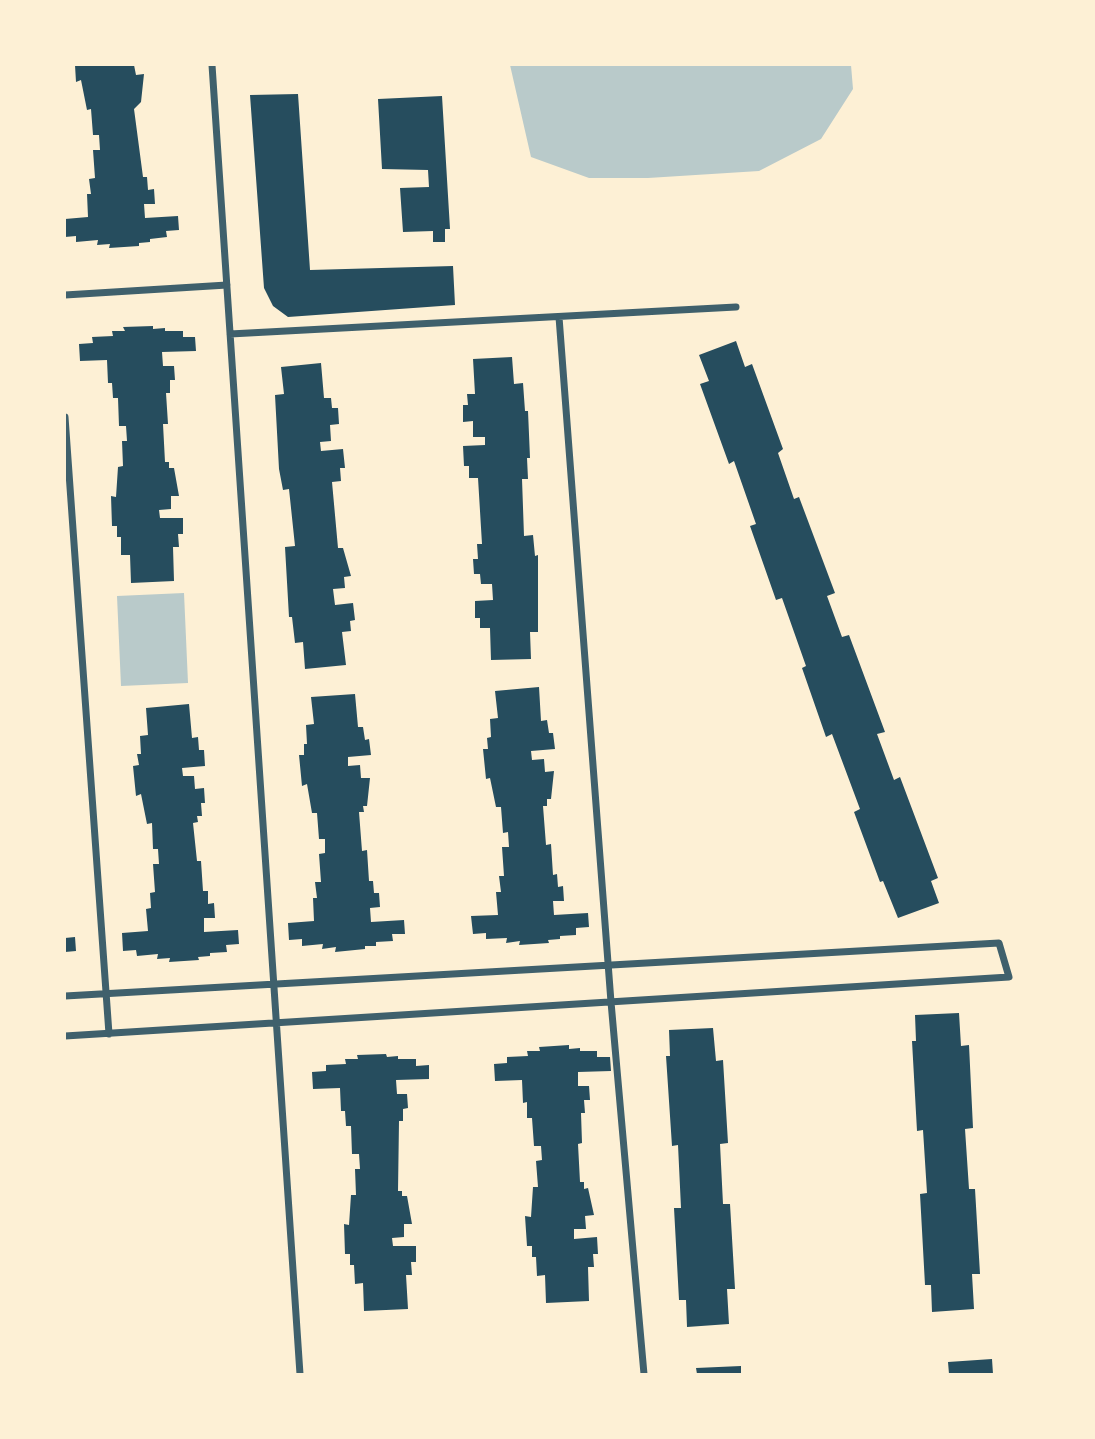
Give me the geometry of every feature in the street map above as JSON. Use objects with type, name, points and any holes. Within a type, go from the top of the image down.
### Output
[{"type":"street","points":[[212,65],[300,1374]]},
{"type":"street","points":[[65,295],[227,285]]},
{"type":"street","points":[[230,334],[736,307]]},
{"type":"street","points":[[559,317],[608,965],[644,1374]]},
{"type":"street","points":[[65,416],[109,1034]]},
{"type":"street","points":[[65,996],[999,943],[1009,977],[65,1037]]},
{"type":"shaded area","points":[[510,65],[851,65],[853,89],[821,139],[759,171],[648,178],[589,178],[531,157]]},
{"type":"shaded area","points":[[184,593],[188,683],[121,686],[117,596]]},
{"type":"building","points":[[75,65],[134,65],[136,75],[144,74],[141,102],[134,109],[143,177],[147,177],[148,190],[154,189],[155,204],[144,204],[145,218],[178,216],[179,230],[166,231],[167,237],[150,239],[150,242],[139,243],[139,246],[109,248],[110,244],[97,245],[98,240],[76,242],[76,236],[65,237],[65,219],[88,217],[87,194],[91,194],[89,179],[95,178],[93,150],[100,150],[99,135],[93,135],[91,109],[87,110],[81,80],[76,82]]},
{"type":"building","points":[[298,94],[310,270],[453,266],[455,305],[288,317],[273,306],[264,288],[250,95]]},
{"type":"building","points":[[442,96],[450,229],[445,229],[445,242],[433,242],[433,231],[403,232],[400,188],[429,187],[428,170],[382,169],[378,99]]},
{"type":"building","points":[[153,326],[153,329],[165,328],[165,331],[183,331],[183,337],[195,337],[196,351],[162,352],[163,366],[174,366],[175,380],[170,380],[170,393],[166,393],[168,424],[163,424],[165,462],[169,462],[169,468],[174,468],[179,496],[171,496],[171,509],[159,510],[160,518],[183,518],[183,534],[178,534],[179,547],[173,547],[174,581],[131,583],[130,555],[121,555],[121,537],[117,537],[117,526],[112,526],[111,496],[116,497],[118,467],[123,466],[122,441],[127,441],[126,426],[119,426],[118,398],[113,398],[112,383],[108,383],[107,360],[80,361],[79,344],[93,343],[92,337],[113,336],[112,331],[125,331],[123,327]]},
{"type":"building","points":[[736,341],[745,367],[752,364],[783,449],[778,453],[794,499],[799,497],[835,593],[827,596],[842,637],[849,635],[885,732],[877,734],[894,780],[900,777],[938,878],[931,881],[939,903],[898,918],[883,881],[880,882],[854,812],[860,809],[832,734],[826,737],[802,668],[806,666],[782,598],[776,600],[750,526],[756,524],[734,461],[729,464],[700,384],[709,381],[699,355]]},
{"type":"building","points":[[512,357],[514,384],[523,383],[525,411],[528,411],[530,458],[527,458],[528,479],[522,479],[524,536],[533,535],[535,556],[538,555],[538,632],[530,632],[531,659],[491,660],[490,628],[480,628],[480,618],[475,618],[475,601],[493,600],[492,584],[481,584],[480,574],[474,574],[473,559],[478,559],[477,544],[482,544],[478,478],[469,478],[469,466],[464,466],[463,446],[485,445],[485,437],[473,437],[473,421],[463,422],[463,405],[468,405],[467,394],[475,394],[473,359]]},
{"type":"building","points":[[321,363],[324,398],[331,398],[332,408],[338,408],[339,424],[330,425],[331,441],[320,442],[321,451],[343,449],[345,468],[340,468],[341,481],[332,482],[338,548],[343,548],[351,576],[344,577],[345,588],[333,589],[335,605],[353,603],[355,620],[350,621],[351,631],[342,632],[346,665],[305,669],[303,642],[295,643],[292,617],[289,617],[285,547],[295,546],[289,489],[283,490],[279,469],[275,395],[284,394],[281,367]]},
{"type":"building","points":[[539,687],[541,721],[547,720],[549,733],[553,733],[555,749],[531,751],[532,760],[544,759],[545,772],[554,771],[551,799],[547,799],[547,806],[543,806],[546,845],[551,844],[553,875],[557,874],[558,887],[563,886],[564,901],[553,901],[554,915],[588,913],[589,927],[576,928],[576,935],[560,936],[560,939],[548,940],[549,943],[519,945],[520,941],[506,943],[507,938],[486,939],[486,933],[473,934],[471,916],[498,915],[496,892],[501,892],[499,876],[504,876],[502,847],[509,847],[508,832],[503,833],[501,807],[496,807],[490,778],[486,779],[483,749],[488,749],[487,738],[491,737],[490,719],[498,718],[495,691]]},
{"type":"building","points":[[355,694],[358,727],[363,727],[365,740],[369,739],[371,755],[348,757],[348,766],[360,765],[361,778],[370,778],[367,806],[363,806],[364,812],[359,812],[362,851],[367,850],[369,881],[373,881],[374,893],[379,893],[380,907],[370,908],[371,922],[404,920],[405,934],[392,934],[393,941],[376,942],[376,946],[365,946],[365,949],[335,952],[336,947],[322,949],[323,944],[302,946],[302,939],[289,940],[288,923],[314,921],[313,898],[317,898],[315,882],[321,882],[319,854],[325,853],[325,839],[319,839],[317,813],[312,813],[307,784],[302,786],[299,755],[304,755],[304,744],[307,744],[306,725],[314,724],[311,697]]},
{"type":"building","points":[[189,704],[192,738],[198,737],[199,750],[204,750],[205,766],[182,768],[183,776],[194,776],[195,789],[204,788],[202,816],[197,816],[198,822],[193,823],[197,861],[201,861],[203,891],[208,891],[208,904],[214,903],[215,918],[204,918],[204,932],[238,930],[239,944],[226,945],[227,952],[210,953],[210,956],[198,957],[199,960],[169,962],[170,958],[157,959],[158,954],[137,956],[136,950],[123,951],[122,933],[148,931],[146,909],[151,908],[150,893],[155,892],[153,864],[159,864],[158,849],[153,849],[152,823],[147,824],[141,794],[136,796],[133,766],[139,765],[137,754],[141,754],[140,736],[148,735],[146,708]]},
{"type":"building","points":[[75,937],[76,951],[65,952],[65,938]]},
{"type":"building","points":[[959,1013],[961,1046],[969,1045],[973,1128],[965,1129],[969,1189],[975,1189],[980,1274],[972,1274],[974,1309],[932,1312],[931,1285],[925,1285],[920,1194],[927,1193],[923,1130],[917,1131],[912,1041],[916,1041],[915,1015]]},
{"type":"building","points":[[713,1028],[716,1061],[723,1060],[728,1143],[720,1144],[723,1204],[730,1204],[735,1289],[727,1289],[729,1324],[687,1327],[686,1300],[679,1300],[674,1208],[681,1208],[678,1145],[672,1146],[666,1056],[670,1056],[669,1030]]},
{"type":"building","points":[[569,1045],[569,1049],[597,1051],[597,1057],[610,1057],[611,1071],[578,1072],[578,1086],[589,1086],[590,1100],[584,1100],[585,1113],[581,1113],[582,1143],[578,1144],[580,1182],[584,1182],[584,1189],[588,1188],[594,1215],[585,1216],[586,1229],[574,1229],[574,1239],[597,1237],[598,1254],[593,1254],[594,1267],[588,1267],[589,1301],[546,1303],[545,1275],[537,1276],[536,1257],[532,1257],[532,1246],[527,1246],[525,1216],[531,1217],[533,1187],[538,1187],[536,1161],[542,1160],[541,1146],[534,1146],[532,1118],[527,1118],[527,1102],[523,1103],[522,1080],[495,1081],[494,1064],[507,1063],[507,1057],[528,1056],[527,1051],[540,1051],[539,1047]]},
{"type":"building","points":[[386,1054],[387,1057],[398,1056],[398,1059],[416,1059],[416,1066],[429,1065],[429,1079],[396,1080],[397,1094],[407,1094],[408,1108],[403,1109],[403,1121],[399,1121],[398,1191],[402,1191],[402,1196],[407,1196],[412,1224],[404,1224],[404,1237],[392,1238],[393,1246],[416,1246],[416,1262],[411,1262],[412,1275],[406,1275],[408,1309],[364,1311],[363,1283],[355,1284],[354,1265],[350,1265],[350,1254],[345,1254],[344,1224],[349,1225],[351,1195],[356,1195],[355,1169],[360,1169],[359,1154],[352,1154],[351,1126],[346,1126],[345,1111],[341,1111],[340,1088],[313,1089],[312,1072],[326,1071],[326,1065],[346,1064],[345,1059],[358,1059],[357,1055]]},
{"type":"building","points":[[992,1359],[993,1374],[949,1374],[948,1362]]},
{"type":"building","points":[[741,1366],[741,1374],[697,1374],[696,1368]]}]
